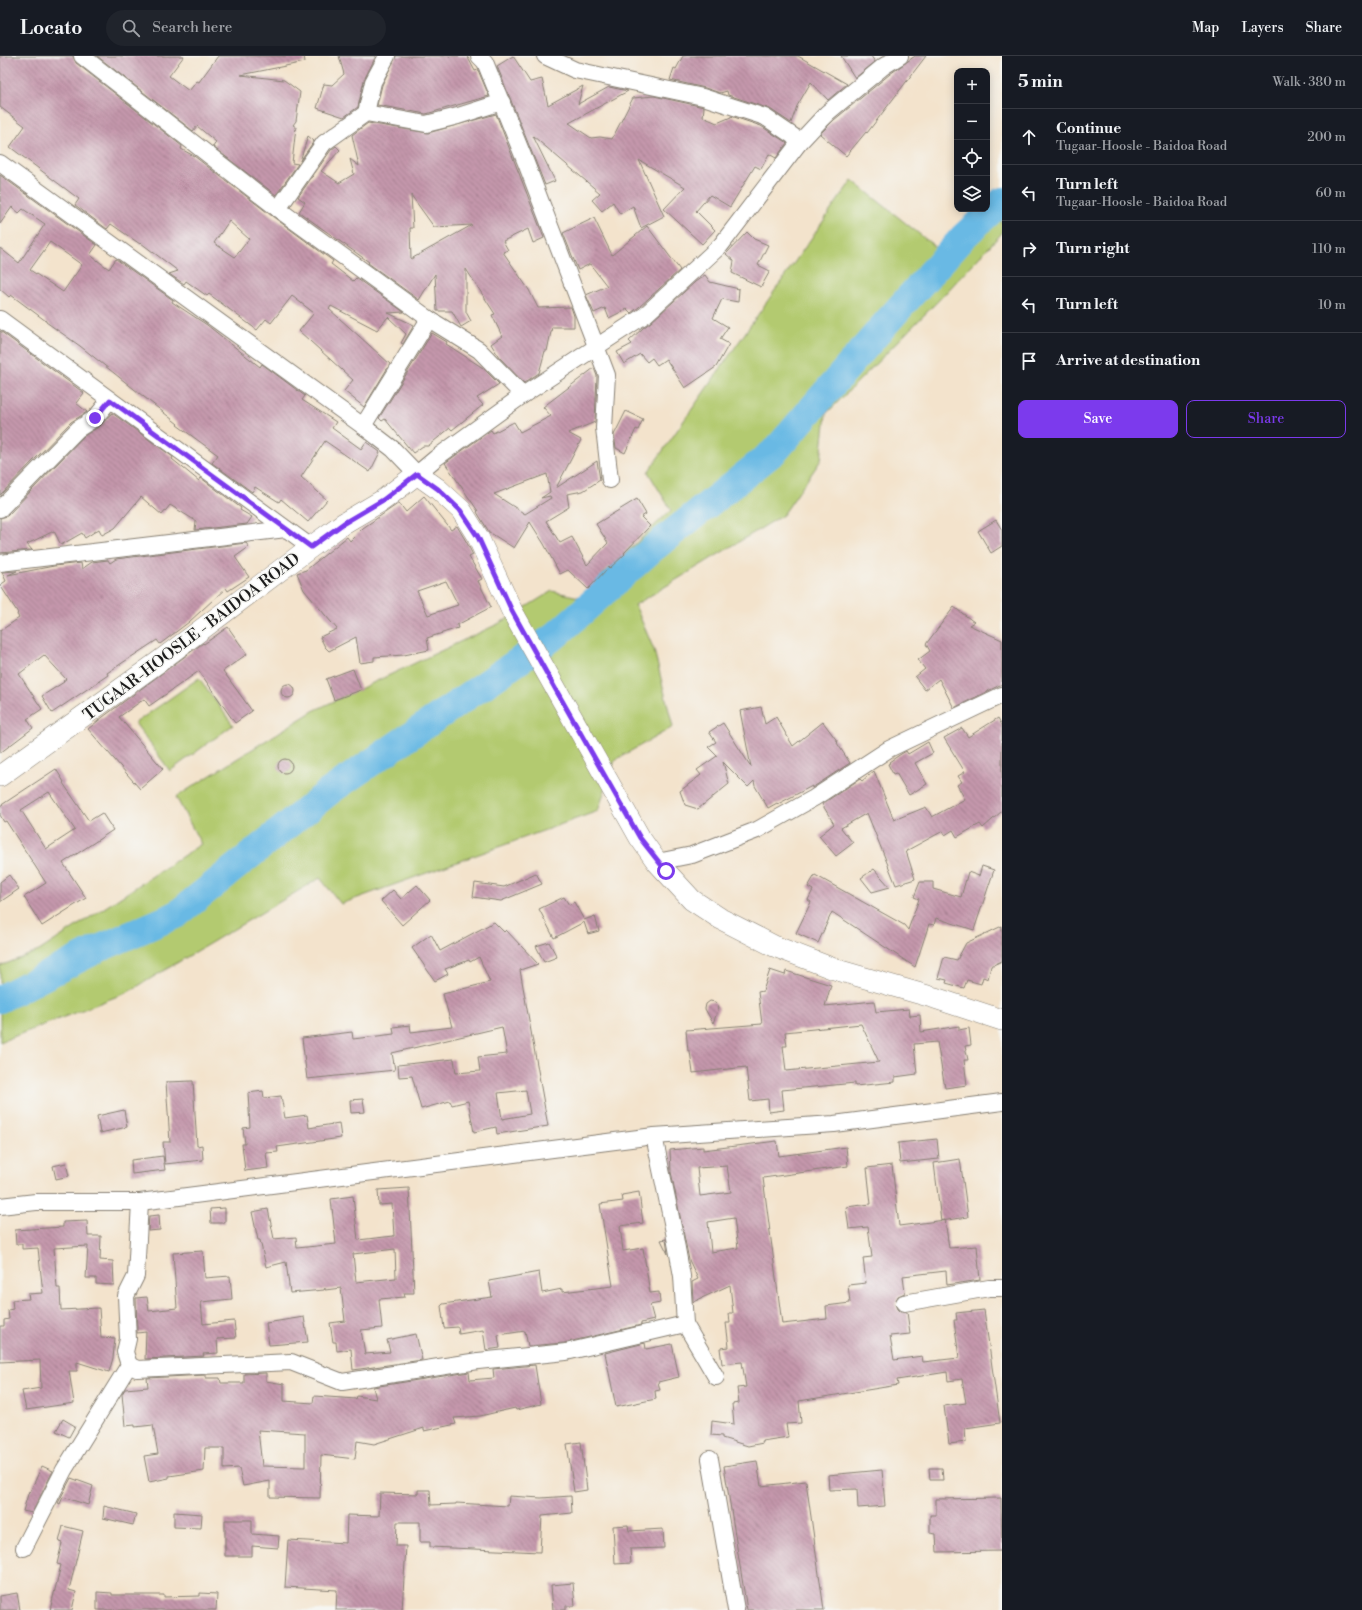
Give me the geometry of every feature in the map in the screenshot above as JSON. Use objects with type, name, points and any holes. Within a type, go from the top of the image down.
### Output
[{"type":"main road","name":"TUGAAR-HOOSLE - BAIDOA ROAD","points":[[0,776],[157,663],[344,523],[383,500],[417,474]]},
{"type":"main road","points":[[417,474],[438,489],[460,510],[478,537],[512,611],[640,838],[657,862],[692,900],[721,919],[774,946],[834,969],[935,998],[1002,1020]]},
{"type":"street","points":[[82,56],[278,208],[429,319],[480,350],[523,395]]},
{"type":"street","points":[[278,208],[324,143],[366,113],[373,82],[387,56]]},
{"type":"street","points":[[545,56],[574,70],[696,96],[765,117],[793,136],[799,143]]},
{"type":"street","points":[[0,163],[363,426],[393,449],[417,474],[436,458],[523,395],[644,315],[721,245],[799,143],[826,113],[881,61],[900,56]]},
{"type":"street","points":[[484,58],[607,375],[604,428],[610,480]]},
{"type":"street","points":[[366,113],[426,124],[458,116],[502,102]]},
{"type":"street","points":[[0,319],[311,547]]},
{"type":"street","points":[[363,426],[429,319]]},
{"type":"street","points":[[0,509],[78,428],[95,418],[110,400]]},
{"type":"street","points":[[0,563],[286,529]]},
{"type":"street","points":[[657,862],[692,855],[757,830],[814,798],[889,749],[1002,695]]},
{"type":"street","points":[[0,1206],[36,1202],[140,1202],[654,1136],[834,1124],[1002,1102]]},
{"type":"street","points":[[654,1136],[681,1268],[685,1324],[716,1377]]},
{"type":"street","points":[[24,1548],[64,1470],[129,1366],[125,1352],[128,1339],[126,1296],[136,1276],[140,1202]]},
{"type":"street","points":[[904,1303],[989,1288],[1002,1288]]},
{"type":"street","points":[[129,1366],[137,1369],[291,1362],[342,1382],[478,1361],[566,1352],[685,1324]]},
{"type":"street","points":[[710,1459],[736,1610]]},
{"type":"green space","points":[[852,180],[938,249],[980,212],[990,212],[990,202],[1002,192],[1002,233],[939,300],[826,414],[821,460],[783,515],[635,605],[654,650],[673,727],[615,760],[598,811],[341,904],[320,878],[128,992],[0,1042],[0,966],[39,951],[201,844],[176,797],[313,711],[500,623],[552,591],[579,597],[671,510],[648,472]]},
{"type":"green space","points":[[199,678],[233,725],[170,771],[135,723]]},
{"type":"building","points":[[0,56],[73,56],[76,63],[182,146],[181,149],[194,156],[333,261],[331,264],[353,281],[356,278],[404,312],[388,313],[414,325],[403,344],[401,343],[406,334],[388,317],[377,330],[331,306],[329,309],[390,364],[364,407],[344,391],[353,380],[299,331],[314,313],[292,296],[271,323],[266,319],[257,330],[209,294],[207,296],[186,281],[184,284],[169,274],[178,271],[141,243],[140,244],[111,224],[107,229],[75,205],[79,199],[10,147],[25,126],[0,107]],"holes":[[[229,221],[249,239],[235,257],[214,243]]]},
{"type":"building","points":[[97,56],[184,56],[169,76],[189,91],[197,81],[199,82],[218,56],[304,56],[305,62],[241,75],[284,80],[300,92],[296,121],[293,125],[296,127],[292,163],[298,164],[276,195],[213,147],[216,142],[197,126],[193,131]]},
{"type":"building","points":[[339,56],[376,56],[364,80],[358,107],[344,117],[317,108],[324,84],[332,85],[344,74]]},
{"type":"building","points":[[396,56],[467,56],[475,71],[478,70],[489,96],[426,114],[377,105],[382,85]]},
{"type":"building","points":[[513,56],[530,82],[542,79],[548,105],[583,86],[578,104],[609,87],[628,91],[569,123],[591,138],[600,137],[612,139],[633,98],[654,96],[704,107],[703,117],[717,123],[731,116],[761,126],[787,143],[776,158],[769,154],[761,169],[755,166],[730,207],[710,195],[696,211],[715,230],[702,244],[664,209],[685,187],[639,160],[664,216],[641,228],[633,206],[620,214],[613,202],[602,211],[592,200],[600,193],[533,136],[555,181],[545,185],[497,66]]},
{"type":"building","points":[[683,56],[798,56],[847,84],[828,100],[811,82],[797,106],[791,123],[770,109],[728,95],[727,91],[720,93],[670,80],[674,68],[676,69]]},
{"type":"building","points":[[841,56],[871,56],[875,62],[855,78]]},
{"type":"building","points":[[915,56],[926,56],[867,133],[866,132],[846,156],[820,134],[834,120],[890,74]]},
{"type":"building","points":[[496,114],[544,238],[533,243],[528,229],[503,241],[508,250],[503,252],[529,290],[538,308],[571,307],[574,316],[574,327],[552,327],[547,351],[545,351],[539,373],[524,383],[499,357],[491,344],[502,336],[492,315],[495,314],[466,269],[466,312],[471,321],[461,327],[452,311],[437,311],[435,274],[419,300],[299,212],[305,202],[298,197],[331,150],[336,146],[340,150],[321,171],[339,183],[354,174],[350,159],[359,166],[352,135],[368,123],[428,133]],"holes":[[[411,195],[434,227],[472,225],[411,259],[410,228],[413,228]]]},
{"type":"building","points":[[308,136],[314,141],[300,161]]},
{"type":"building","points":[[0,175],[97,245],[90,255],[109,269],[116,259],[173,300],[172,302],[207,325],[260,367],[262,364],[305,396],[302,400],[336,422],[332,428],[361,449],[366,442],[380,452],[370,472],[325,441],[301,477],[327,500],[308,522],[281,499],[279,502],[255,487],[252,492],[212,463],[218,455],[177,425],[178,424],[80,346],[11,295],[9,297],[0,289],[0,248],[19,263],[45,224],[23,209],[19,213],[12,207],[0,224]],"holes":[[[50,242],[82,265],[63,292],[30,270]]]},
{"type":"building","points":[[594,218],[612,255],[647,226],[680,270],[631,313],[627,309],[609,318],[605,308],[594,313],[586,295],[607,286],[590,264],[578,270],[563,233]]},
{"type":"building","points":[[747,232],[754,239],[768,245],[758,265],[770,271],[761,287],[732,273],[734,261],[726,254]]},
{"type":"building","points":[[705,275],[710,282],[739,289],[738,302],[722,299],[713,318],[728,327],[720,339],[729,344],[716,367],[685,388],[666,359],[657,365],[652,358],[647,362],[640,354],[624,364],[617,352],[632,344],[629,341],[695,282]]},
{"type":"building","points":[[0,331],[84,393],[76,403],[87,412],[71,422],[0,495]]},
{"type":"building","points":[[432,333],[483,368],[499,384],[477,398],[483,405],[452,430],[450,428],[428,446],[423,446],[413,453],[385,419],[382,421],[379,418]]},
{"type":"building","points":[[594,368],[597,376],[595,422],[568,433],[581,440],[556,488],[597,461],[600,480],[583,491],[567,494],[569,507],[546,521],[560,543],[572,537],[587,565],[608,543],[596,524],[637,499],[646,514],[641,517],[650,526],[624,553],[625,554],[610,568],[609,567],[588,589],[568,570],[560,574],[530,522],[514,548],[489,532],[477,512],[478,511],[445,463],[491,430],[493,433],[514,422],[520,432],[551,416],[543,407]],"holes":[[[547,474],[550,492],[541,498],[550,496],[551,498],[525,514],[494,494]]]},
{"type":"building","points":[[626,411],[643,419],[638,430],[636,429],[625,453],[616,448],[614,435]]},
{"type":"building","points":[[112,413],[173,457],[172,459],[199,481],[201,478],[241,508],[240,510],[252,517],[247,524],[195,530],[196,521],[170,505],[162,515],[141,497],[115,528],[102,535],[99,529],[85,538],[82,533],[61,545],[54,531],[27,544],[32,550],[0,553],[0,518],[7,516],[84,436],[100,426]]},
{"type":"building","points":[[424,496],[451,530],[457,526],[473,555],[469,557],[482,579],[478,581],[491,607],[457,625],[458,628],[427,638],[429,650],[404,655],[374,657],[374,661],[360,663],[356,637],[329,651],[325,647],[320,637],[337,629],[304,590],[297,573],[306,570],[347,537],[350,541],[363,528],[399,503],[406,512]],"holes":[[[446,581],[458,605],[428,615],[417,591]]]},
{"type":"building","points":[[996,520],[1002,530],[1002,546],[991,553],[978,531]]},
{"type":"building","points":[[246,543],[249,547],[235,557],[249,577],[228,591],[226,588],[189,622],[160,644],[157,640],[107,673],[108,675],[52,713],[42,696],[64,682],[63,681],[66,679],[44,655],[19,674],[42,709],[27,719],[33,728],[0,753],[0,631],[19,618],[18,613],[0,585],[6,581],[2,572],[17,571],[8,575],[54,566],[81,563],[82,569],[92,562],[108,560],[110,563],[116,559]]},
{"type":"building","points":[[954,607],[974,622],[969,625],[1002,640],[1002,684],[954,708],[939,679],[925,690],[915,677],[925,669],[918,660],[930,651],[926,644]]},
{"type":"building","points":[[228,627],[247,654],[223,671],[252,711],[235,723],[199,671],[149,706],[144,699],[119,717],[163,769],[140,789],[88,729],[203,643],[204,644]]},
{"type":"building","points":[[353,669],[361,690],[334,700],[326,679]]},
{"type":"building","points":[[288,684],[293,686],[295,691],[293,696],[288,698],[283,696],[281,691],[283,686]]},
{"type":"building","points":[[761,707],[765,724],[776,717],[793,746],[823,722],[838,742],[837,743],[850,763],[812,788],[812,786],[768,808],[755,786],[754,781],[748,787],[723,762],[729,784],[698,809],[685,805],[680,791],[701,775],[697,770],[717,756],[708,747],[716,742],[709,732],[723,723],[751,767],[740,711]]},
{"type":"building","points":[[998,718],[1002,725],[1002,811],[983,828],[980,824],[957,837],[953,830],[945,835],[943,831],[906,851],[915,879],[896,885],[867,813],[841,828],[853,843],[836,856],[819,836],[834,824],[822,804],[860,779],[862,781],[874,771],[894,820],[926,807],[932,817],[965,799],[957,785],[962,782],[958,776],[965,772],[944,738],[962,728],[968,737]]},
{"type":"building","points":[[928,742],[933,753],[915,763],[927,784],[909,795],[896,773],[893,774],[888,764],[906,751],[908,754]]},
{"type":"building","points":[[282,759],[288,759],[292,763],[292,769],[288,773],[282,773],[278,769],[278,763]]},
{"type":"building","points":[[56,769],[64,782],[63,783],[89,821],[102,813],[113,830],[63,863],[86,898],[42,926],[24,897],[46,883],[6,821],[4,822],[0,815],[0,806]],"holes":[[[49,792],[75,830],[46,849],[21,810]]]},
{"type":"building","points":[[982,866],[994,870],[974,930],[936,918],[934,925],[929,924],[915,967],[832,912],[818,943],[796,933],[811,902],[808,900],[813,890],[808,887],[815,875],[904,925],[908,930],[919,899],[914,897],[920,882],[933,882],[933,889],[961,897],[968,872],[979,876]]},
{"type":"building","points":[[874,869],[890,887],[872,892],[861,878]]},
{"type":"building","points":[[536,873],[542,884],[501,901],[473,897],[475,883],[504,887]]},
{"type":"building","points":[[9,875],[19,889],[0,902],[0,882]]},
{"type":"building","points":[[417,885],[430,900],[402,925],[381,901],[393,890],[401,899]]},
{"type":"building","points":[[564,897],[569,905],[574,902],[584,920],[595,916],[599,931],[588,934],[584,922],[554,938],[539,909]]},
{"type":"building","points":[[494,922],[504,932],[506,930],[538,964],[520,970],[548,1126],[497,1134],[496,1127],[474,1132],[468,1101],[452,1105],[450,1101],[421,1109],[412,1076],[399,1077],[398,1065],[454,1059],[456,1073],[480,1071],[478,1057],[507,1054],[502,1027],[392,1053],[395,1070],[307,1079],[302,1038],[352,1032],[353,1039],[394,1034],[393,1027],[410,1025],[411,1032],[452,1027],[443,994],[490,982],[479,957],[470,962],[469,960],[445,969],[448,974],[435,981],[412,948],[431,934],[440,951]],"holes":[[[526,1090],[530,1114],[502,1119],[498,1093]]]},
{"type":"building","points":[[1002,926],[1002,961],[991,966],[988,979],[983,977],[981,984],[967,980],[964,988],[946,983],[947,980],[938,978],[944,957],[957,960],[966,943]]},
{"type":"building","points":[[549,942],[557,957],[544,962],[536,946]]},
{"type":"building","points":[[770,970],[785,975],[786,971],[831,985],[825,1006],[874,1001],[876,1012],[909,1009],[910,1016],[920,1015],[921,1032],[959,1026],[959,1030],[969,1028],[971,1045],[965,1046],[968,1060],[964,1060],[967,1085],[945,1088],[937,1042],[914,1044],[917,1074],[895,1077],[895,1082],[855,1086],[855,1083],[782,1090],[784,1110],[769,1112],[768,1099],[750,1101],[746,1067],[693,1073],[690,1051],[688,1051],[686,1030],[762,1024],[758,992],[763,991]],"holes":[[[861,1024],[879,1062],[786,1071],[783,1046],[787,1046],[785,1032]]]},
{"type":"building","points":[[710,1001],[715,1002],[719,1008],[713,1023],[705,1009],[706,1004]]},
{"type":"building","points":[[193,1081],[197,1146],[202,1145],[203,1160],[165,1164],[163,1142],[170,1142],[166,1082]]},
{"type":"building","points":[[263,1091],[264,1098],[281,1096],[285,1118],[307,1115],[309,1128],[339,1123],[341,1138],[277,1147],[278,1152],[266,1153],[268,1168],[245,1171],[242,1144],[245,1144],[243,1128],[250,1127],[248,1093]]},
{"type":"building","points":[[363,1099],[365,1112],[351,1113],[350,1100]]},
{"type":"building","points":[[124,1110],[127,1127],[100,1133],[97,1116]]},
{"type":"building","points":[[937,1139],[939,1159],[900,1163],[898,1143]]},
{"type":"building","points":[[777,1141],[779,1156],[846,1147],[848,1166],[763,1178],[782,1324],[827,1319],[826,1306],[850,1303],[848,1285],[866,1283],[863,1258],[872,1257],[868,1227],[849,1229],[846,1207],[871,1204],[867,1168],[892,1165],[899,1226],[945,1220],[949,1248],[977,1246],[980,1280],[947,1285],[946,1271],[903,1276],[905,1293],[898,1296],[895,1304],[900,1312],[907,1312],[910,1334],[890,1336],[894,1360],[922,1356],[923,1362],[959,1358],[954,1320],[957,1320],[956,1313],[984,1310],[1000,1423],[965,1428],[966,1442],[949,1444],[944,1406],[966,1403],[962,1379],[948,1381],[947,1372],[897,1380],[898,1385],[799,1401],[801,1423],[786,1424],[788,1437],[762,1441],[763,1443],[748,1446],[722,1438],[722,1436],[711,1435],[712,1421],[734,1424],[732,1404],[739,1403],[737,1388],[746,1387],[742,1362],[722,1364],[720,1348],[729,1347],[726,1323],[730,1323],[729,1313],[733,1313],[730,1285],[693,1302],[692,1282],[698,1279],[689,1260],[671,1172],[670,1150],[703,1147],[703,1150]],"holes":[[[727,1166],[731,1192],[700,1196],[697,1168]],[[734,1218],[738,1248],[711,1252],[708,1222]]]},
{"type":"building","points":[[163,1156],[165,1170],[132,1174],[131,1160]]},
{"type":"building","points":[[960,1159],[968,1217],[941,1221],[934,1163]]},
{"type":"building","points":[[66,1163],[69,1176],[56,1179],[53,1166]]},
{"type":"building","points":[[409,1188],[414,1293],[404,1293],[405,1297],[379,1299],[382,1328],[361,1330],[365,1354],[390,1352],[387,1340],[416,1334],[422,1360],[353,1370],[351,1349],[337,1351],[336,1342],[333,1342],[330,1323],[345,1321],[341,1288],[325,1290],[325,1288],[324,1290],[290,1293],[286,1262],[266,1267],[252,1212],[268,1209],[274,1239],[296,1237],[297,1248],[336,1244],[331,1199],[353,1196],[358,1240],[394,1236],[392,1204],[379,1205],[378,1190]],"holes":[[[395,1249],[396,1278],[356,1282],[353,1254]]]},
{"type":"building","points":[[639,1192],[643,1223],[620,1226],[623,1251],[643,1248],[650,1293],[659,1292],[660,1303],[650,1305],[654,1320],[641,1323],[641,1325],[564,1343],[528,1346],[525,1331],[498,1335],[500,1348],[486,1350],[483,1330],[459,1334],[458,1327],[444,1328],[441,1306],[443,1304],[492,1297],[489,1281],[539,1272],[542,1293],[562,1289],[562,1292],[613,1286],[600,1204],[623,1201],[622,1195]]},
{"type":"building","points":[[225,1208],[225,1223],[211,1223],[210,1209]]},
{"type":"building","points":[[159,1215],[160,1230],[148,1231],[149,1216]]},
{"type":"building","points":[[87,1221],[88,1236],[101,1236],[100,1260],[113,1261],[114,1285],[96,1284],[96,1278],[86,1278],[88,1246],[54,1248],[57,1288],[60,1288],[61,1310],[99,1308],[101,1337],[115,1338],[113,1358],[109,1372],[77,1362],[77,1371],[69,1371],[74,1403],[26,1410],[22,1391],[41,1388],[40,1360],[0,1362],[0,1326],[4,1326],[4,1320],[9,1319],[8,1310],[13,1309],[12,1300],[29,1299],[28,1294],[43,1293],[38,1248],[22,1249],[22,1244],[16,1244],[15,1230],[63,1227],[63,1222]]},
{"type":"building","points":[[666,1239],[668,1254],[661,1240]]},
{"type":"building","points":[[203,1251],[205,1278],[230,1276],[232,1299],[201,1302],[203,1324],[234,1321],[236,1338],[217,1339],[218,1353],[203,1354],[204,1356],[145,1359],[146,1332],[137,1333],[136,1298],[147,1297],[149,1311],[177,1308],[173,1253]]},
{"type":"building","points":[[304,1317],[308,1342],[269,1345],[266,1323]]},
{"type":"building","points":[[645,1343],[646,1349],[672,1344],[679,1377],[658,1382],[660,1390],[655,1391],[656,1399],[616,1407],[605,1353]]},
{"type":"building","points":[[535,1365],[541,1404],[480,1416],[454,1418],[456,1424],[424,1431],[424,1428],[374,1444],[357,1441],[355,1459],[321,1455],[320,1498],[270,1497],[270,1481],[243,1486],[239,1468],[224,1469],[224,1448],[205,1448],[204,1471],[169,1476],[169,1478],[149,1482],[144,1456],[158,1454],[153,1425],[135,1427],[135,1425],[125,1426],[122,1394],[125,1389],[148,1387],[147,1378],[206,1375],[206,1378],[220,1378],[221,1383],[244,1383],[244,1374],[266,1373],[266,1381],[284,1384],[284,1401],[313,1403],[314,1396],[356,1399],[357,1396],[376,1399],[373,1387],[469,1372],[470,1380],[494,1378],[493,1369]],"holes":[[[258,1430],[305,1433],[305,1467],[262,1466]]]},
{"type":"building","points":[[63,1419],[75,1426],[69,1437],[56,1431]]},
{"type":"building","points":[[581,1442],[587,1490],[574,1492],[567,1444]]},
{"type":"building","points":[[757,1461],[761,1486],[806,1481],[824,1610],[747,1610],[724,1466]]},
{"type":"building","points":[[42,1466],[53,1471],[32,1513],[23,1511],[29,1491],[30,1492]]},
{"type":"building","points":[[929,1468],[942,1468],[943,1480],[930,1480]]},
{"type":"building","points":[[882,1470],[885,1506],[858,1508],[857,1489],[829,1490],[828,1475]]},
{"type":"building","points":[[71,1478],[93,1486],[88,1505],[63,1497],[60,1504],[58,1503]]},
{"type":"building","points":[[418,1490],[430,1490],[431,1505],[456,1503],[508,1506],[509,1496],[541,1498],[571,1496],[572,1513],[542,1516],[540,1552],[430,1547],[430,1542],[420,1542],[420,1522],[397,1522],[396,1546],[406,1546],[402,1610],[336,1610],[337,1590],[285,1587],[288,1540],[346,1543],[347,1515],[379,1516],[380,1493],[418,1494]]},
{"type":"building","points":[[1001,1498],[1002,1551],[937,1552],[936,1534],[930,1533],[930,1515],[936,1515],[936,1499]]},
{"type":"building","points":[[104,1506],[136,1514],[133,1525],[103,1518]]},
{"type":"building","points":[[174,1512],[202,1514],[201,1528],[174,1527]]},
{"type":"building","points":[[225,1520],[252,1520],[252,1534],[279,1536],[278,1548],[252,1546],[252,1556],[225,1556]]},
{"type":"building","points":[[628,1525],[629,1531],[663,1529],[664,1548],[630,1549],[631,1563],[615,1564],[613,1526]]},
{"type":"building","points":[[63,1526],[83,1531],[69,1590],[76,1592],[72,1610],[50,1610],[61,1565],[57,1564],[62,1543],[59,1542]]},
{"type":"building","points":[[573,1583],[575,1606],[566,1606],[566,1610],[553,1610],[551,1585]]},
{"type":"building","points":[[97,1592],[112,1593],[112,1595],[164,1595],[164,1597],[200,1596],[200,1593],[217,1594],[216,1610],[97,1610]]},
{"type":"building","points":[[17,1593],[20,1610],[0,1610],[0,1596]]},
{"type":"waterway","points":[[0,999],[98,949],[176,915],[330,791],[555,636],[651,550],[776,450],[963,237],[1002,201]]},
{"type":"route","points":[[95,418],[110,400],[311,547],[344,523],[383,500],[417,474],[438,489],[460,510],[478,537],[512,611],[556,690],[640,838],[657,862],[666,871]]}]
